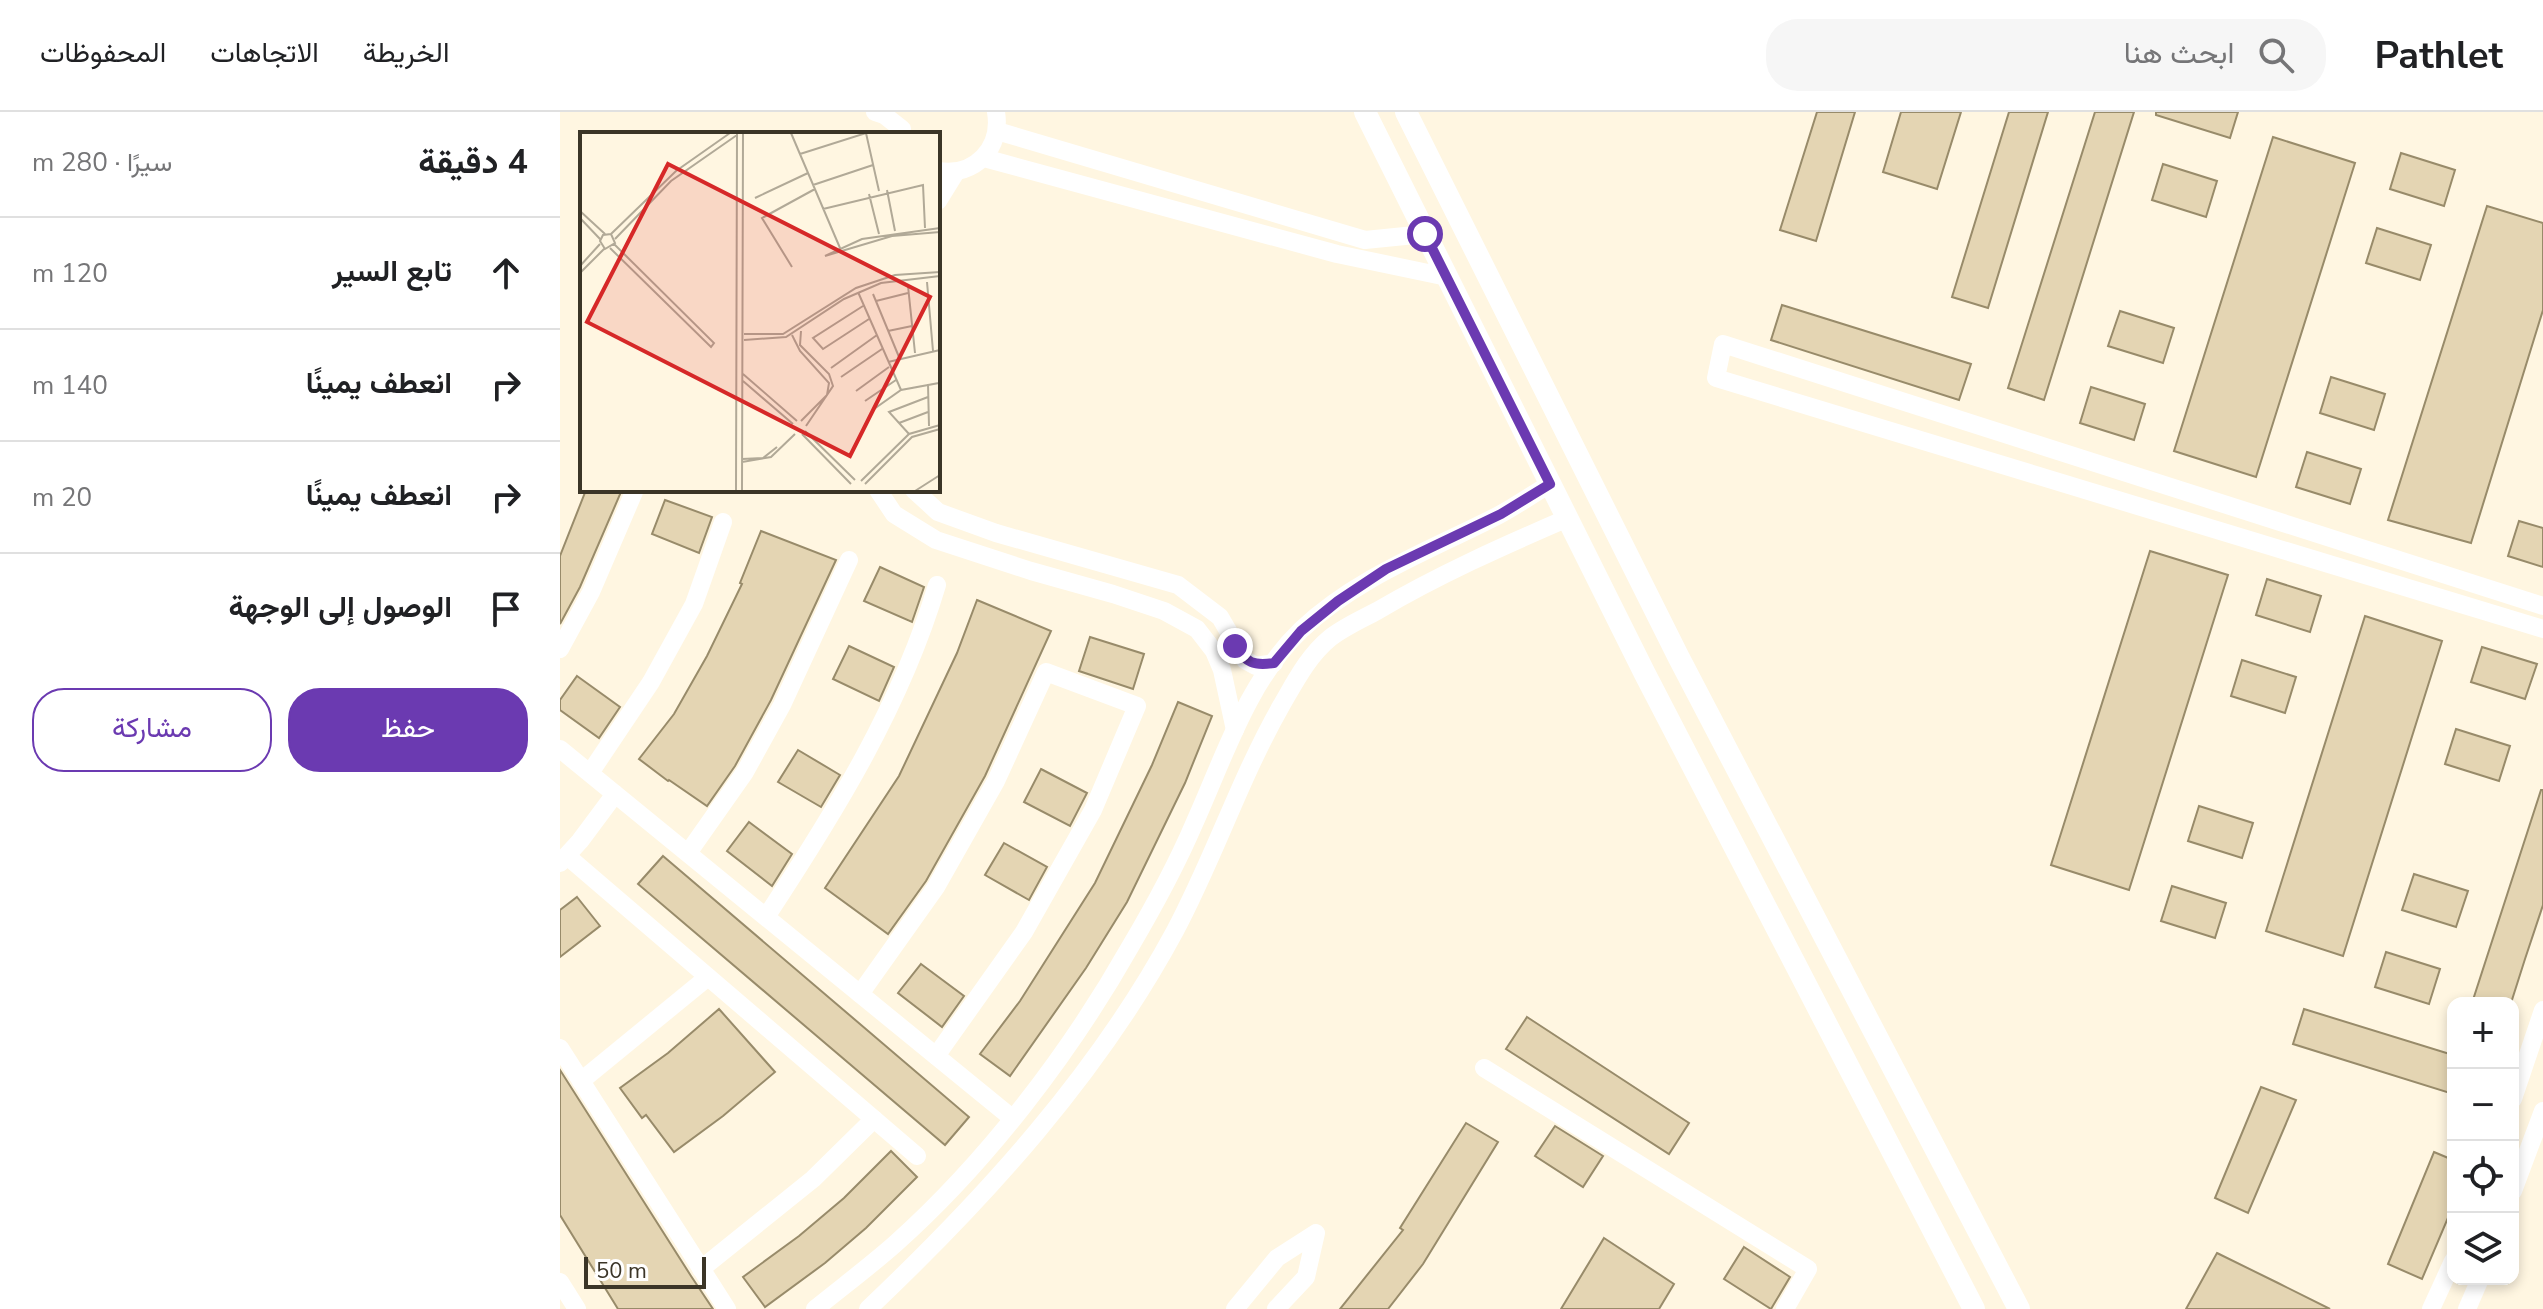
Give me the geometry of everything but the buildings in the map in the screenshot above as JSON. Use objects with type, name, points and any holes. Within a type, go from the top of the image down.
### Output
[{"type":"main road","points":[[1365,112],[1645,674],[1974,1309]]},
{"type":"main road","points":[[1406,112],[1679,658],[2019,1309]]},
{"type":"street","points":[[875,112],[902,125]]},
{"type":"street","points":[[940,194],[947,171],[971,167],[984,158],[993,145],[997,121],[1365,240],[1425,234]]},
{"type":"street","points":[[984,158],[1337,254],[1447,277]]},
{"type":"street","points":[[2543,606],[1723,344],[1716,378],[2543,629]]},
{"type":"street","points":[[815,1309],[896,1243],[987,1151],[1074,1037],[1130,947],[1193,827],[1235,730],[1263,676],[1301,631],[1338,601],[1386,569],[1501,514],[1550,484]]},
{"type":"street","points":[[560,649],[591,592],[634,492]]},
{"type":"street","points":[[879,492],[894,514],[936,540],[1164,611],[1197,629],[1214,651],[1222,670],[1235,730]]},
{"type":"street","points":[[916,492],[938,512],[981,528],[1178,585],[1220,617],[1245,660],[1256,666],[1274,663]]},
{"type":"street","points":[[868,1309],[954,1226],[1033,1136],[1118,1028],[1176,929],[1269,728],[1304,666],[1331,638],[1396,600],[1505,545],[1568,518]]},
{"type":"street","points":[[590,773],[651,682],[694,604],[723,522]]},
{"type":"street","points":[[688,853],[745,772],[782,705],[849,560]]},
{"type":"street","points":[[766,917],[818,839],[869,751],[924,631],[937,585]]},
{"type":"street","points":[[860,994],[936,887],[996,781],[1046,672],[1137,706],[1093,810],[1024,932],[936,1056]]},
{"type":"street","points":[[560,749],[1012,1118]]},
{"type":"street","points":[[615,794],[563,860],[708,977],[917,1156]]},
{"type":"street","points":[[581,1081],[708,977]]},
{"type":"street","points":[[2519,1081],[2543,1010]]},
{"type":"street","points":[[560,1048],[727,1309]]},
{"type":"street","points":[[1484,1068],[1808,1269],[1785,1309]]},
{"type":"street","points":[[2519,1175],[2543,1111]]},
{"type":"street","points":[[701,1269],[813,1179],[874,1119]]},
{"type":"street","points":[[1235,1309],[1277,1258],[1316,1233],[1306,1277],[1276,1309]]},
{"type":"street","points":[[2431,1309],[2447,1274]]},
{"type":"street","points":[[560,1282],[577,1309]]},
{"type":"street","points":[[2467,1309],[2477,1285]]},
{"type":"route","points":[[1235,646],[1245,660],[1256,666],[1274,663],[1301,631],[1338,601],[1386,569],[1501,514],[1550,484],[1425,234]]}]
